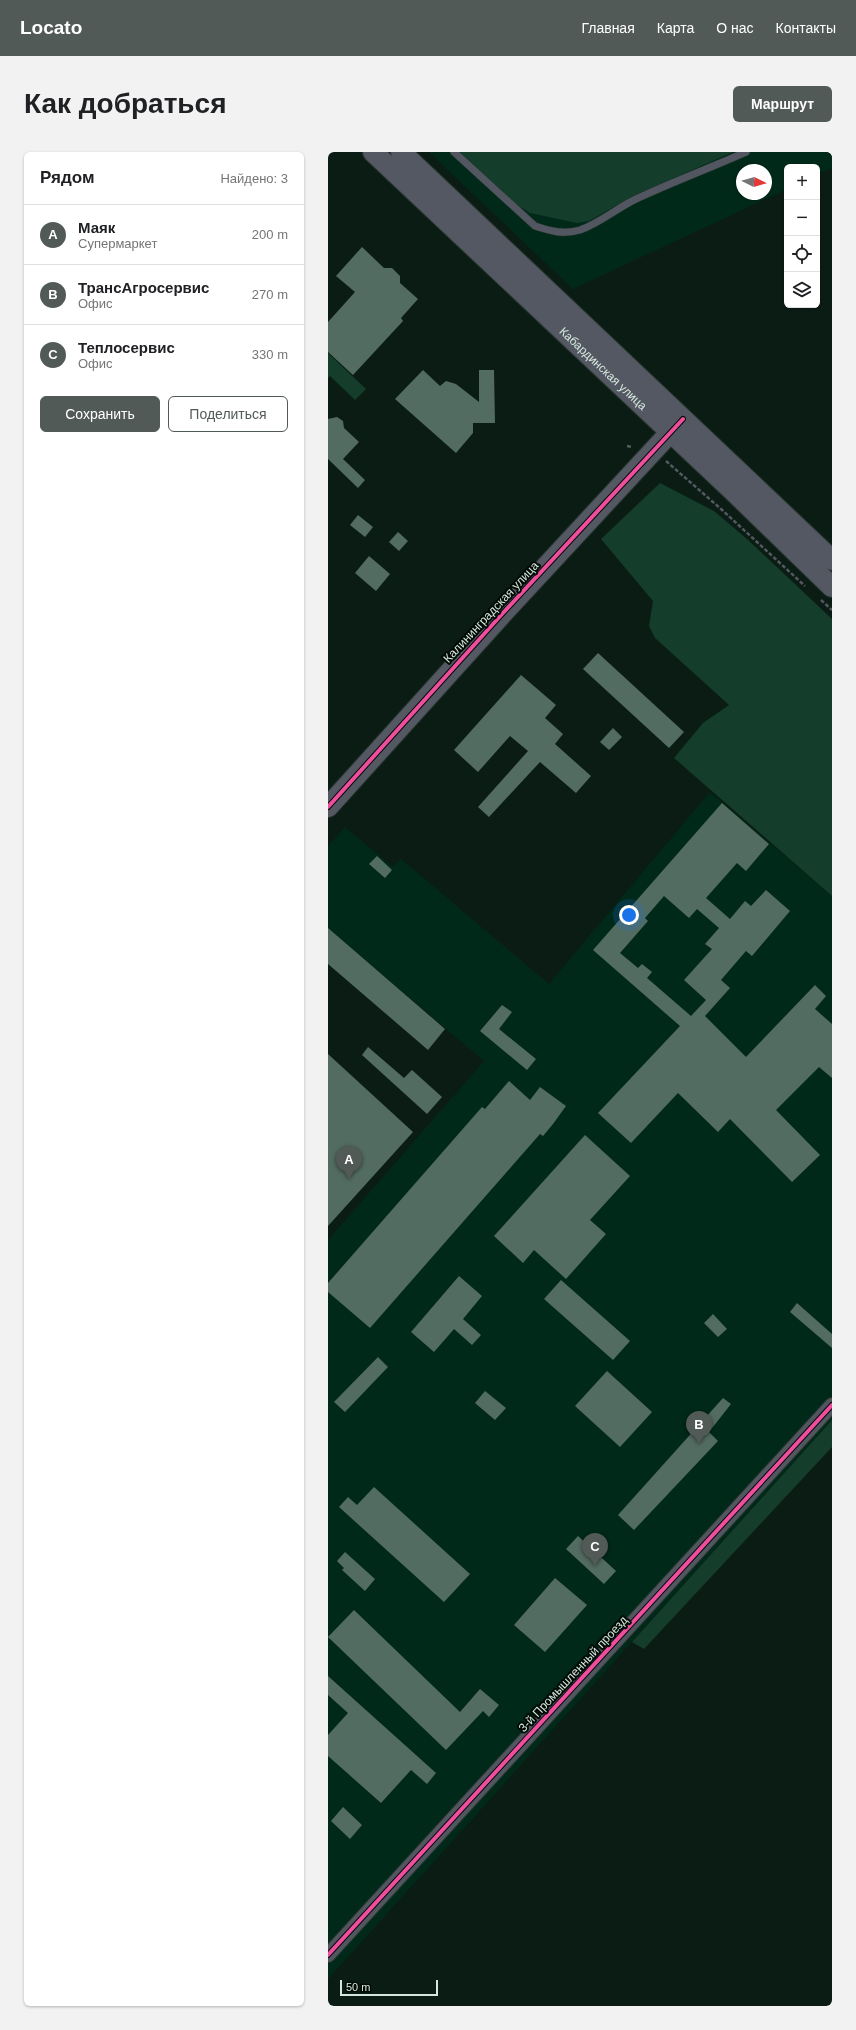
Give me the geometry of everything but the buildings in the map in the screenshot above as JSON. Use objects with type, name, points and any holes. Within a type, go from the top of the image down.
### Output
[{"type":"main road","name":"Кабардинская улица","points":[[372,152],[677,426],[832,560]]},
{"type":"main road","name":"Кабардинская улица","points":[[401,152],[677,426],[826,593]]},
{"type":"main road","name":"Калининградская улица","points":[[328,807],[503,612],[677,426]]},
{"type":"street","name":"3-й Промышленный проезд","points":[[328,1955],[832,1405]]},
{"type":"lane","points":[[454,152],[535,226],[550,231],[566,233],[580,230],[608,216],[634,200],[746,152]]},
{"type":"path","points":[[627,446],[632,447]]},
{"type":"path","points":[[666,461],[809,589]]},
{"type":"path","points":[[826,593],[832,610]]},
{"type":"shaded area","points":[[429,152],[832,152],[832,168],[820,174],[820,164],[784,164],[784,190],[772,196],[772,164],[736,164],[736,200],[763,200],[573,289]]},
{"type":"shaded area","points":[[460,152],[733,152],[633,196],[589,221],[577,223],[530,213],[511,201]]},
{"type":"shaded area","points":[[328,353],[366,389],[355,400],[330,376],[328,378]]},
{"type":"shaded area","points":[[660,483],[714,511],[747,539],[832,619],[832,896],[674,758],[703,723],[729,705],[655,638],[649,626],[653,601],[601,539]]},
{"type":"shaded area","points":[[710,792],[832,896],[832,1420],[328,1979],[328,1240],[484,1061],[328,929],[328,846],[345,827],[393,867],[401,859],[549,984]]},
{"type":"shaded area","points":[[832,1420],[832,1447],[644,1649],[632,1642]]},
{"type":"cycle path","points":[[328,807],[503,613],[683,419]]},
{"type":"cycle path","points":[[328,1955],[832,1405]]},
{"type":"place","name":"Маяк","points":[[349,1179]]},
{"type":"place","name":"ТрансАгросервис","points":[[699,1444]]},
{"type":"place","name":"Теплосервис","points":[[595,1566]]}]
